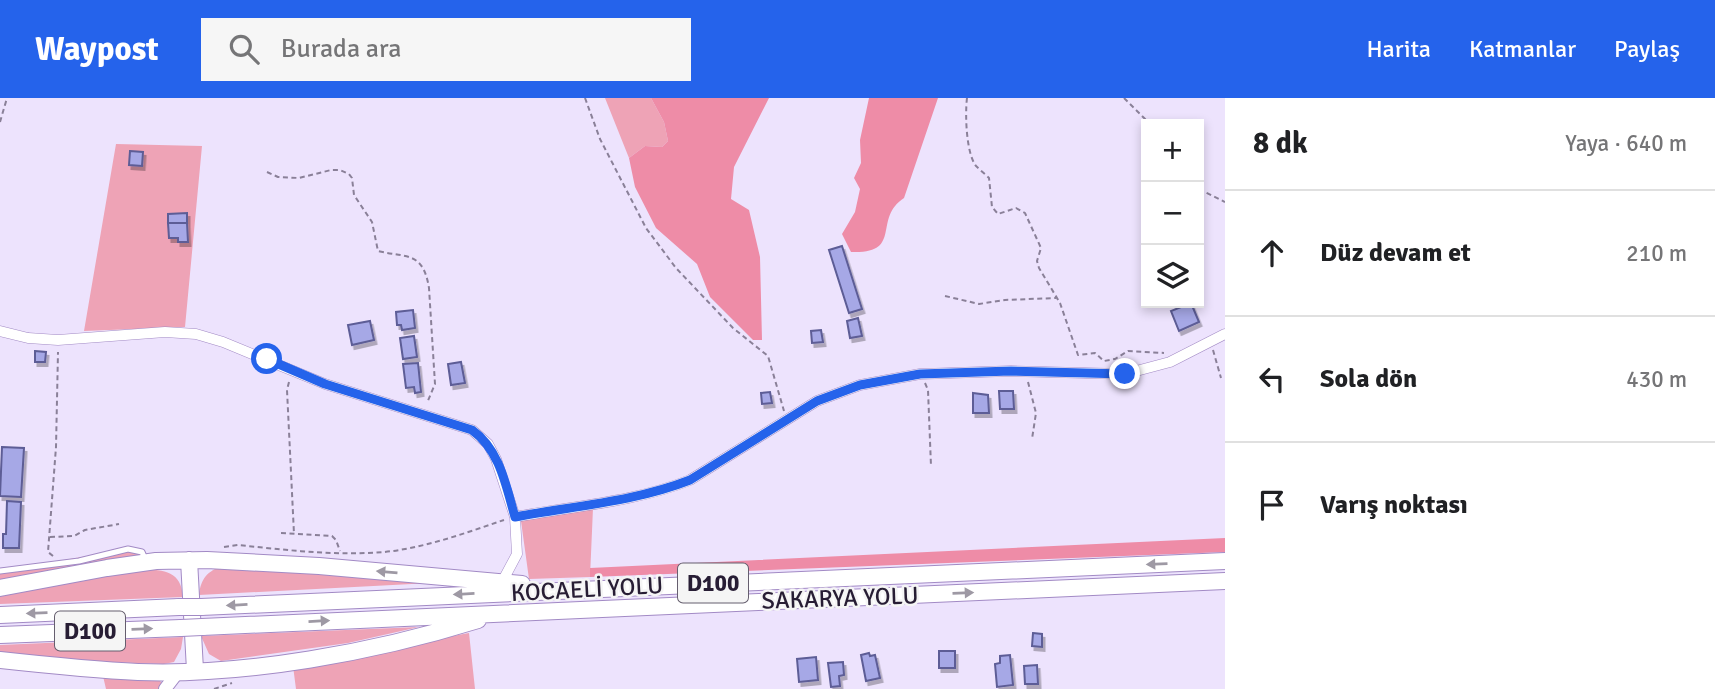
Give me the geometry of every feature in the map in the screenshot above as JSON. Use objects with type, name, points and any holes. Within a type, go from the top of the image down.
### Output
[{"type":"highway","points":[[0,588],[107,568],[207,560],[319,566],[577,589]]},
{"type":"highway","points":[[189,561],[195,670]]},
{"type":"highway","name":"KOCAELİ YOLU","points":[[0,615],[1225,561]]},
{"type":"highway","name":"SAKARYA YOLU","points":[[0,635],[1225,582]]},
{"type":"highway","points":[[0,660],[106,670],[178,672],[244,667],[319,657],[445,630],[501,613]]},
{"type":"street","points":[[0,331],[29,338],[58,340],[182,331],[223,342],[388,406],[472,430],[488,444],[496,459],[515,517],[517,554],[502,582]]},
{"type":"street","points":[[515,517],[646,495],[670,488],[690,480],[817,401],[880,380],[920,374],[1025,371],[1125,374],[1170,362],[1225,334]]},
{"type":"street","points":[[165,689],[178,672]]},
{"type":"lane","points":[[0,571],[79,561],[136,549],[142,552],[147,563]]},
{"type":"path","points":[[0,122],[7,98]]},
{"type":"path","points":[[585,98],[600,139],[646,228],[676,268],[733,328],[768,356],[786,419]]},
{"type":"path","points":[[967,98],[966,120],[971,156],[975,165],[989,178],[992,207],[998,214],[1016,208],[1025,213],[1041,248],[1037,261],[1039,268],[1057,298],[1078,355],[1095,352],[1104,361],[1109,361],[1128,351],[1151,354],[1170,352]]},
{"type":"path","points":[[1124,98],[1145,119]]},
{"type":"path","points":[[267,172],[278,177],[299,178],[331,170],[341,170],[349,174],[354,195],[372,222],[378,251],[411,256],[423,266],[429,288],[435,384],[427,403]]},
{"type":"path","points":[[1204,192],[1225,202]]},
{"type":"path","points":[[945,296],[979,304],[1057,298]]},
{"type":"path","points":[[58,340],[48,552],[52,556],[79,561]]},
{"type":"path","points":[[1210,342],[1218,359],[1221,378]]},
{"type":"path","points":[[294,534],[287,390],[295,371]]},
{"type":"path","points":[[1025,371],[1035,413],[1032,439]]},
{"type":"path","points":[[920,374],[928,390],[931,466]]},
{"type":"path","points":[[207,560],[217,550],[230,545],[340,552],[400,550],[515,517]]},
{"type":"path","points":[[49,537],[74,536],[85,530],[119,524]]},
{"type":"path","points":[[281,533],[332,537],[336,540],[340,552]]},
{"type":"shaded area","points":[[605,98],[651,98],[664,122],[668,141],[662,147],[645,146],[629,158]]},
{"type":"shaded area","points":[[651,98],[769,98],[734,167],[731,199],[749,210],[760,257],[762,340],[753,340],[710,297],[697,264],[656,228],[635,187],[629,158],[645,146],[662,147],[668,141],[664,122]]},
{"type":"shaded area","points":[[869,98],[938,98],[904,198],[895,206],[890,216],[883,241],[867,251],[851,252],[842,234],[855,212],[860,189],[854,178],[861,163],[860,140]]},
{"type":"shaded area","points":[[116,144],[202,146],[185,327],[84,331]]},
{"type":"shaded area","points":[[593,508],[590,577],[529,579],[521,521]]},
{"type":"shaded area","points":[[1225,538],[1225,552],[590,577],[590,568]]},
{"type":"shaded area","points":[[128,549],[142,552],[135,558],[0,581],[0,571]]},
{"type":"shaded area","points":[[223,565],[469,581],[199,595],[206,576]]},
{"type":"shaded area","points":[[142,569],[165,571],[175,577],[182,588],[183,597],[0,604],[0,596]]},
{"type":"shaded area","points":[[419,627],[348,643],[221,661],[209,654],[201,636]]},
{"type":"shaded area","points":[[469,633],[475,689],[296,689],[293,666]]},
{"type":"shaded area","points":[[183,637],[181,649],[174,662],[164,664],[78,661],[0,652],[0,645]]},
{"type":"shaded area","points":[[103,676],[159,680],[162,683],[159,689],[106,689]]},
{"type":"building","points":[[130,151],[143,152],[142,166],[129,165]]},
{"type":"building","points":[[187,213],[187,223],[168,223],[168,214]]},
{"type":"building","points":[[168,223],[187,223],[188,242],[169,238]]},
{"type":"building","points":[[842,246],[862,309],[849,313],[829,250]]},
{"type":"building","points":[[1193,308],[1199,322],[1179,331],[1171,311]]},
{"type":"building","points":[[413,310],[415,328],[402,330],[401,325],[397,325],[396,312]]},
{"type":"building","points":[[858,318],[862,336],[850,338],[847,321]]},
{"type":"building","points":[[370,321],[374,340],[352,345],[348,325]]},
{"type":"building","points":[[821,330],[823,342],[812,343],[811,331]]},
{"type":"building","points":[[414,336],[417,357],[403,359],[400,338]]},
{"type":"building","points":[[35,351],[46,352],[45,362],[35,362]]},
{"type":"building","points":[[461,362],[465,383],[451,385],[448,364]]},
{"type":"building","points":[[418,363],[421,392],[415,393],[414,387],[406,388],[403,364]]},
{"type":"building","points":[[999,391],[1013,391],[1014,409],[1000,409]]},
{"type":"building","points":[[770,392],[772,403],[762,404],[761,393]]},
{"type":"building","points":[[973,393],[988,395],[989,413],[973,413]]},
{"type":"building","points":[[2,447],[24,448],[21,497],[0,496]]},
{"type":"building","points":[[7,501],[21,502],[19,548],[3,548]]},
{"type":"building","points":[[1033,633],[1042,634],[1042,647],[1032,646]]},
{"type":"building","points":[[939,651],[955,651],[955,668],[939,668]]},
{"type":"building","points":[[869,653],[870,656],[875,655],[880,678],[866,681],[861,655]]},
{"type":"building","points":[[1010,655],[1013,685],[997,687],[995,664],[1000,663],[1000,656]]},
{"type":"building","points":[[816,657],[818,680],[799,682],[797,659]]},
{"type":"building","points":[[843,662],[844,675],[839,676],[840,686],[831,687],[828,663]]},
{"type":"building","points":[[1037,665],[1038,684],[1025,684],[1024,666]]},
{"type":"route","points":[[267,359],[325,384],[388,406],[472,430],[488,444],[496,459],[515,517],[646,495],[670,488],[690,480],[817,401],[860,385],[920,374],[1011,371],[1125,374]]}]
